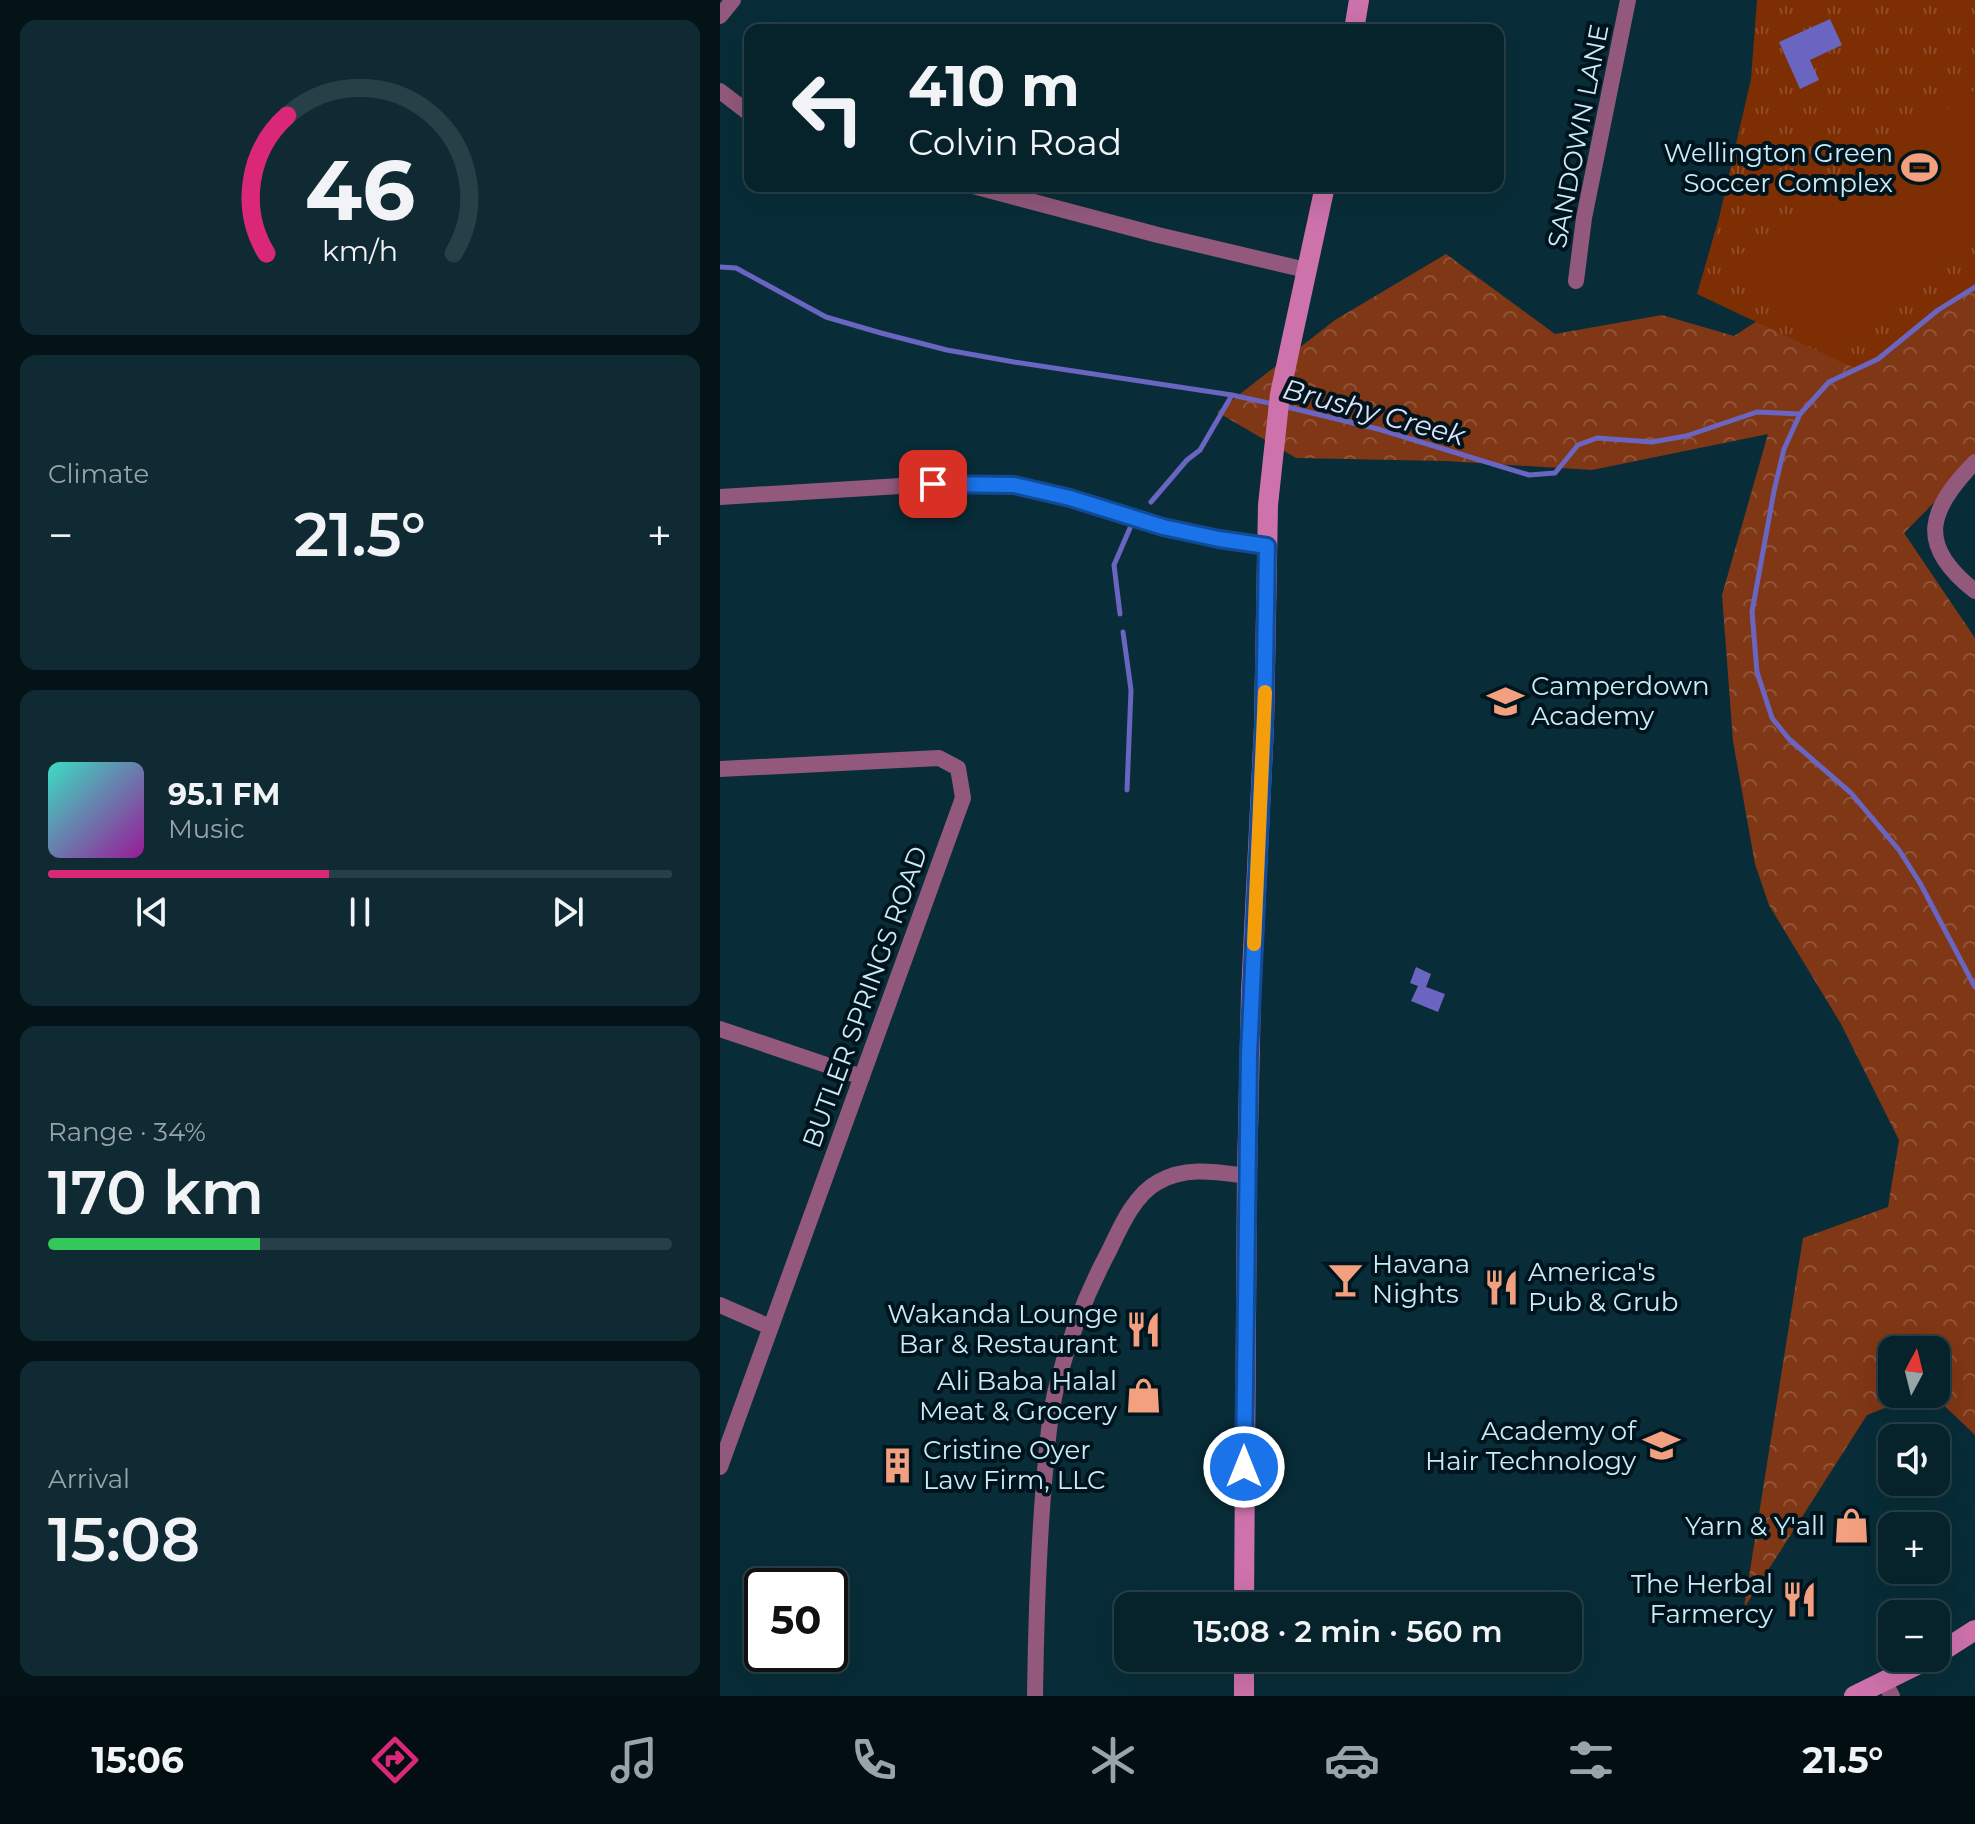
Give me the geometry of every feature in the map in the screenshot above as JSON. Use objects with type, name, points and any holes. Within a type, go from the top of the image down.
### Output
[{"type":"main road","points":[[1355,24],[1359,0]]},
{"type":"main road","points":[[1244,1592],[1247,1176],[1251,994],[1264,726],[1267,546],[1273,450],[1285,367],[1324,192]]},
{"type":"main road","points":[[1950,1646],[1975,1630]]},
{"type":"main road","points":[[1244,1672],[1244,1696]]},
{"type":"main road","points":[[1854,1696],[1888,1689],[1912,1672]]},
{"type":"street","points":[[720,16],[733,0]]},
{"type":"street","name":"SANDOWN LANE","points":[[1576,281],[1584,218],[1628,0]]},
{"type":"street","points":[[720,91],[744,109]]},
{"type":"street","points":[[996,192],[1306,270]]},
{"type":"street","points":[[1975,462],[1940,504],[1935,526],[1939,549],[1956,575],[1975,591]]},
{"type":"street","points":[[720,497],[933,484],[1014,485],[1070,498],[1163,527],[1267,546]]},
{"type":"street","name":"BUTLER SPRINGS ROAD","points":[[720,769],[939,758],[958,768],[963,798],[720,1467]]},
{"type":"street","points":[[720,1029],[862,1077]]},
{"type":"street","points":[[1035,1696],[1037,1561],[1049,1428],[1057,1382],[1098,1271],[1123,1223],[1150,1188],[1177,1174],[1202,1170],[1247,1176]]},
{"type":"street","points":[[720,1305],[770,1327]]},
{"type":"green space","points":[[1757,0],[1975,0],[1975,287],[1938,310],[1878,359],[1856,369],[1697,294],[1719,218],[1751,79]]},
{"type":"green space","name":"Wellington Green Soccer Complex","points":[[1975,90],[1975,246],[1821,348],[1777,308],[1740,255]]},
{"type":"green space","points":[[1975,246],[1975,461],[1904,533],[1975,638],[1975,1435],[1947,1408],[1950,1408],[1950,1336],[1878,1336],[1878,1408],[1885,1408],[1867,1415],[1744,1608],[1803,1238],[1888,1207],[1899,1140],[1841,1024],[1769,905],[1755,864],[1733,741],[1722,595],[1768,434],[1592,470],[1446,461],[1296,458],[1217,412],[1335,320],[1446,254],[1555,334],[1662,315],[1734,336],[1777,308]]},
{"type":"shaded area","points":[[1830,19],[1842,45],[1810,60],[1819,80],[1800,89],[1779,42]]},
{"type":"shaded area","points":[[1416,967],[1431,974],[1426,987],[1445,994],[1438,1012],[1411,1001],[1418,986],[1410,983]]},
{"type":"waterway","name":"Brushy Creek","points":[[720,267],[736,268],[826,317],[947,350],[1273,404]]},
{"type":"waterway","points":[[1975,287],[1938,310],[1878,359],[1829,382],[1800,414],[1784,449],[1752,612],[1757,672],[1772,718],[1789,739],[1851,793],[1899,850],[1975,987]]},
{"type":"waterway","points":[[1151,502],[1187,460],[1200,450],[1232,395]]},
{"type":"waterway","name":"Brushy Creek","points":[[1283,406],[1378,429],[1529,475],[1555,473],[1578,445],[1597,438],[1652,442],[1686,436],[1757,412],[1800,414]]},
{"type":"waterway","points":[[1120,614],[1114,565],[1130,528]]},
{"type":"waterway","points":[[1123,632],[1131,690],[1127,790]]},
{"type":"slow traffic","points":[[1254,944],[1265,692]]},
{"type":"place","name":"Wellington Green Soccer Complex","points":[[1919,168]]},
{"type":"place","name":"Camperdown Academy","points":[[1505,701]]},
{"type":"place","name":"Havana Nights","points":[[1346,1279]]},
{"type":"place","name":"America's Pub & Grub","points":[[1502,1287]]},
{"type":"place","name":"Wakanda Lounge Bar & Restaurant","points":[[1144,1329]]},
{"type":"place","name":"Ali Baba Halal Meat & Grocery","points":[[1143,1396]]},
{"type":"place","name":"Academy of Hair Technology","points":[[1662,1446]]},
{"type":"place","name":"Cristine Oyer Law Firm, LLC","points":[[897,1465]]},
{"type":"place","name":"Yarn & Y'all","points":[[1851,1526]]},
{"type":"place","name":"The Herbal Farmercy","points":[[1799,1599]]},
{"type":"route","points":[[933,484],[1014,485],[1070,498],[1163,527],[1267,546],[1264,726],[1249,1055],[1244,1467]]}]
